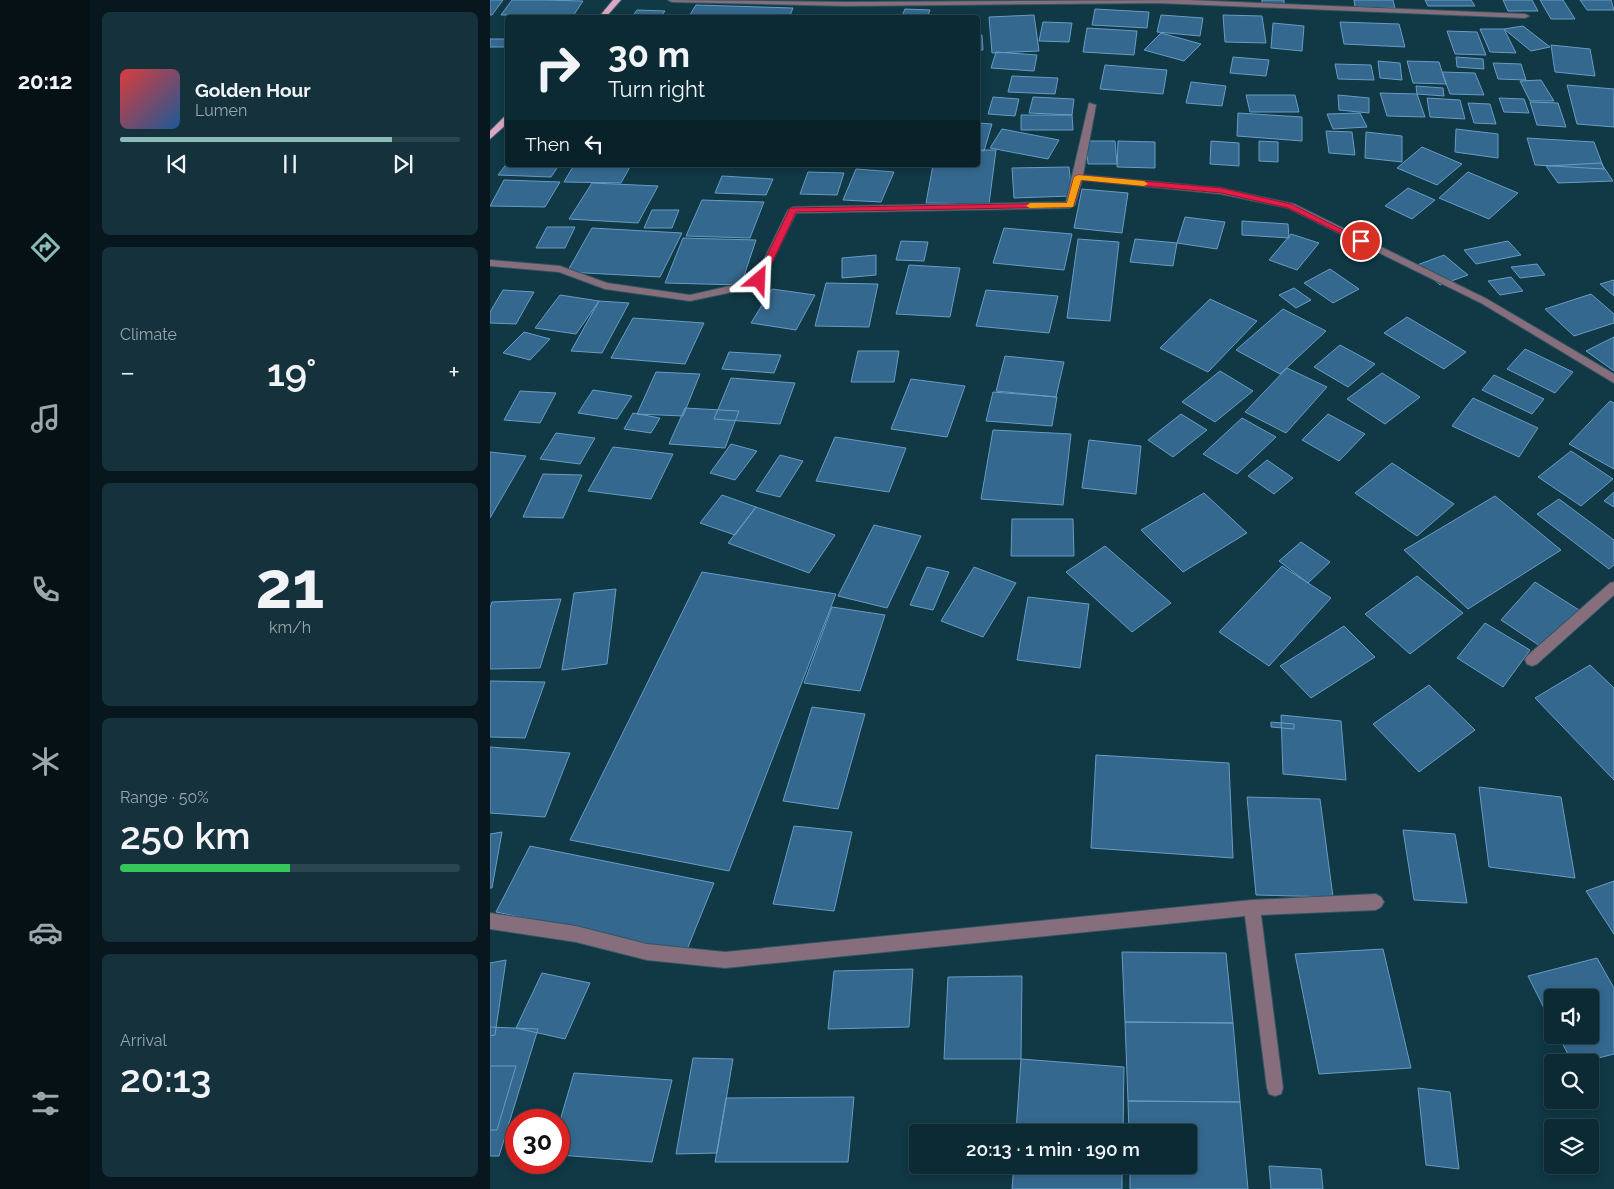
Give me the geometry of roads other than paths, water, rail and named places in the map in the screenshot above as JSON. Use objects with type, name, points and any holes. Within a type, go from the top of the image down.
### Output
[{"type":"main road","points":[[604,15],[617,0]]},
{"type":"main road","points":[[490,136],[505,121]]},
{"type":"street","points":[[672,0],[847,4],[1158,1],[1525,16]]},
{"type":"street","points":[[490,263],[560,269],[605,286],[690,298],[742,287],[759,280],[793,210],[1070,205],[1078,177],[1092,105]]},
{"type":"street","points":[[1078,177],[1221,191],[1291,206],[1484,301],[1614,379]]},
{"type":"street","points":[[1532,660],[1614,587]]},
{"type":"street","points":[[490,921],[576,934],[647,952],[725,960],[1252,908],[1376,902]]},
{"type":"street","points":[[1252,908],[1274,1088]]}]
